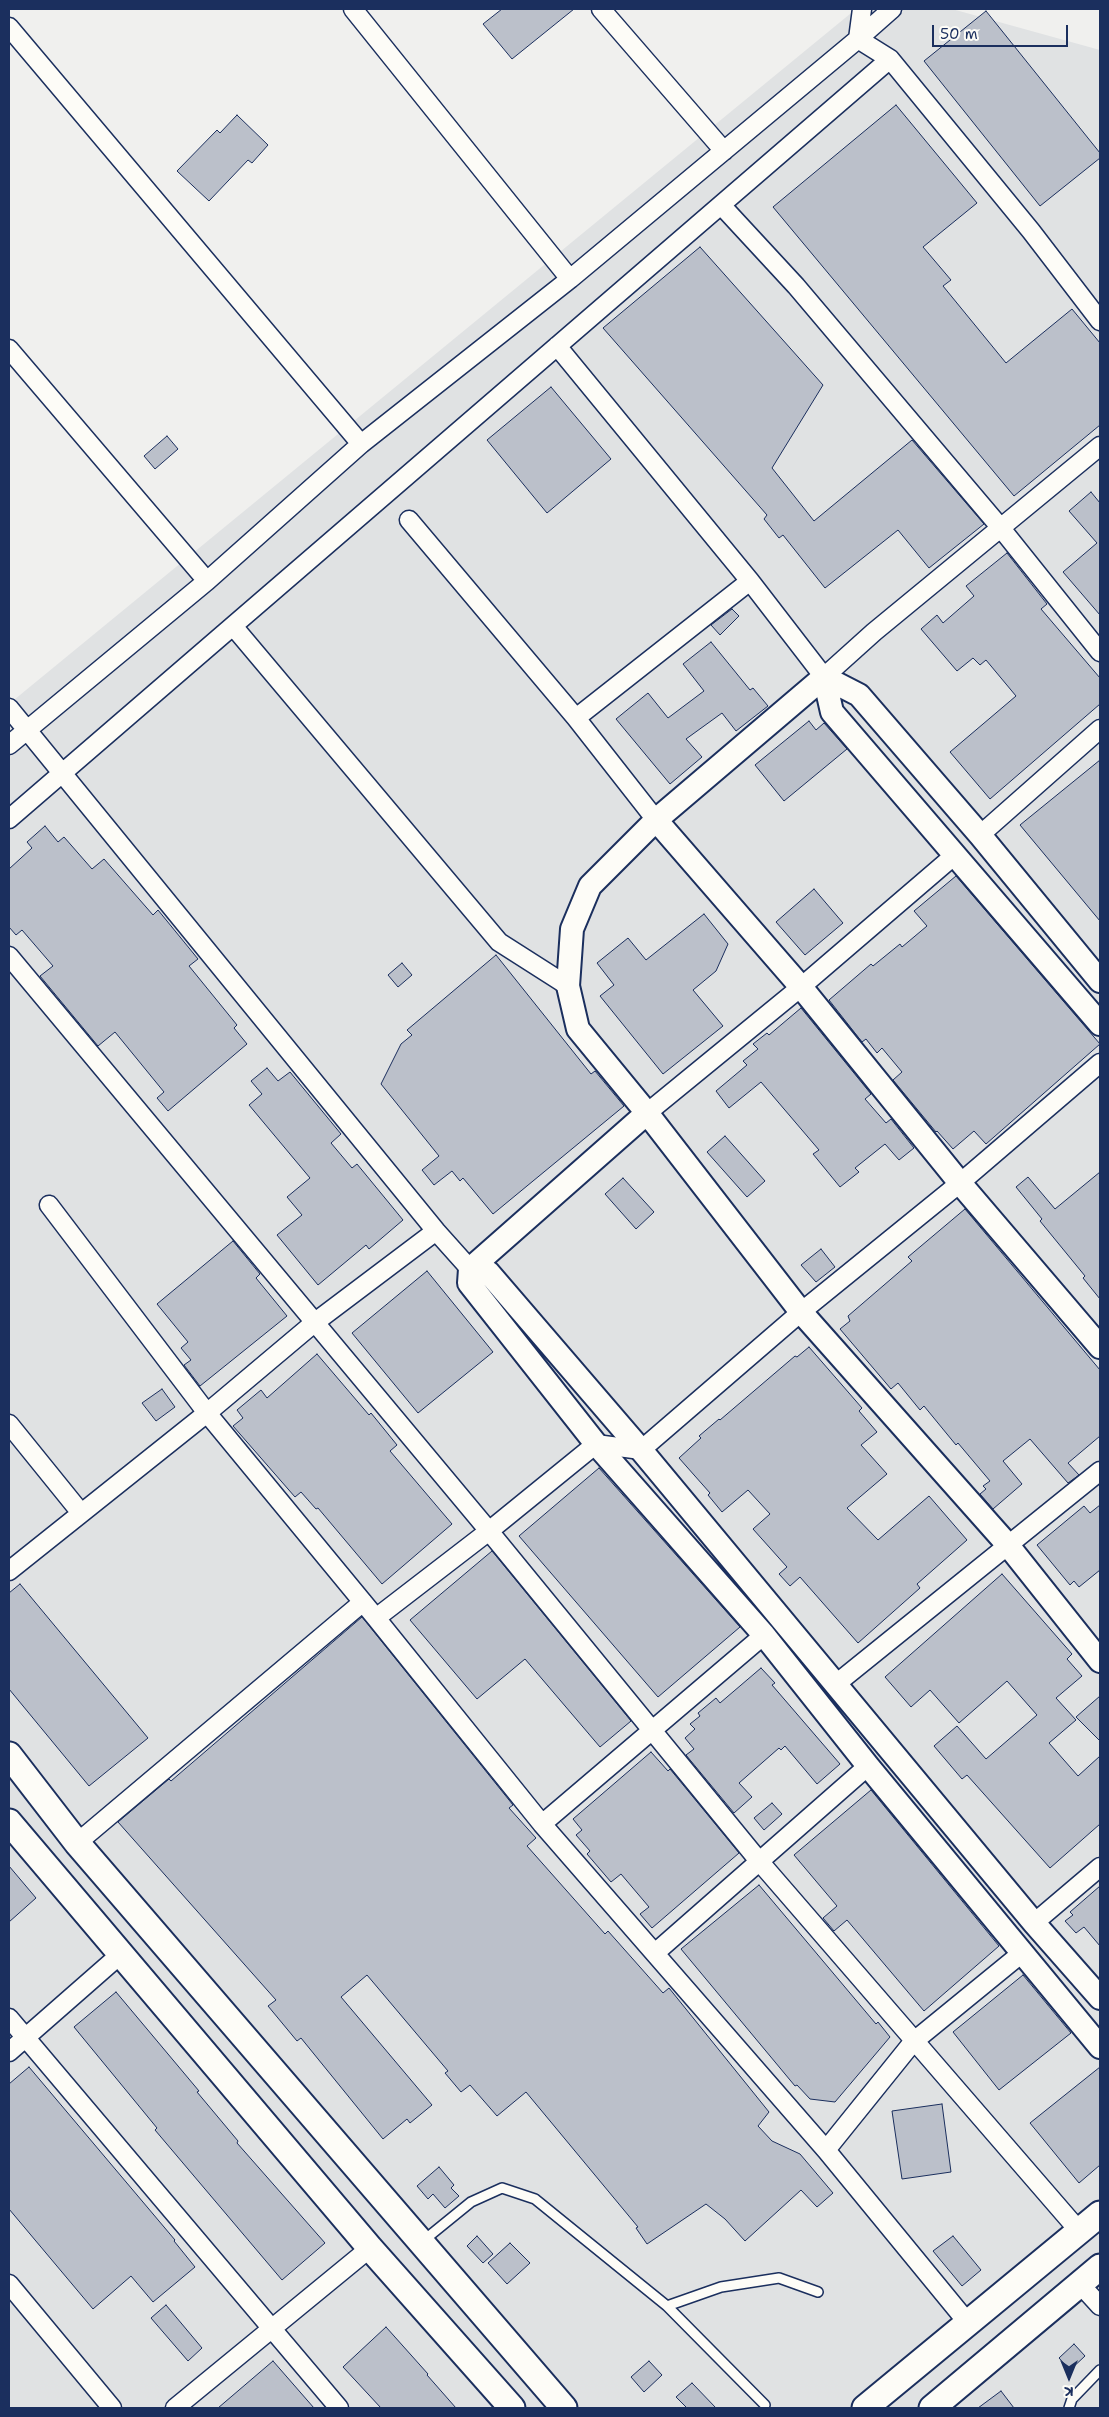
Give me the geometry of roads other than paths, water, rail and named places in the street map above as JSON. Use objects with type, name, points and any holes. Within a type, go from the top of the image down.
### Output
[{"type":"main road","points":[[9,1755],[77,1842],[564,2408]]},
{"type":"main road","points":[[9,1822],[122,1953],[370,2248],[512,2408]]},
{"type":"main road","points":[[865,2408],[1100,2214]]},
{"type":"main road","points":[[932,2408],[1100,2267]]},
{"type":"street","points":[[353,9],[570,279]]},
{"type":"street","points":[[601,9],[724,151]]},
{"type":"street","points":[[858,39],[862,9]]},
{"type":"street","points":[[9,746],[207,581],[361,444],[570,279],[892,9]]},
{"type":"street","points":[[9,27],[361,444]]},
{"type":"street","points":[[858,39],[890,59],[1031,231],[1100,321]]},
{"type":"street","points":[[9,819],[722,206],[890,59]]},
{"type":"street","points":[[722,206],[796,286],[1000,527],[1100,652]]},
{"type":"street","points":[[557,346],[750,581],[824,677],[832,712],[956,854],[1100,1024]]},
{"type":"street","points":[[9,349],[207,581]]},
{"type":"street","points":[[1100,446],[874,632],[656,820],[590,886],[572,929],[568,986],[578,1029],[647,1112],[802,1312],[1007,1544],[1100,1661]]},
{"type":"street","points":[[408,520],[576,718],[656,820],[801,987],[960,1183],[1100,1347]]},
{"type":"street","points":[[576,718],[750,581]]},
{"type":"street","points":[[233,626],[499,942],[568,986]]},
{"type":"street","points":[[824,677],[859,695],[980,835],[1100,981]]},
{"type":"street","points":[[9,708],[436,1231],[470,1269],[488,1272],[641,1450],[1034,1923],[1100,1998]]},
{"type":"street","points":[[980,835],[1100,729]]},
{"type":"street","points":[[956,854],[801,987],[647,1112],[470,1269],[469,1284],[596,1444],[764,1635],[868,1766],[1100,2047]]},
{"type":"street","points":[[9,956],[489,1531],[759,1862],[913,2042],[1080,2232]]},
{"type":"street","points":[[376,1618],[489,1531],[596,1444],[641,1450],[802,1312],[960,1183],[1100,1063]]},
{"type":"street","points":[[49,1205],[207,1412],[542,1824],[826,2150],[968,2323]]},
{"type":"street","points":[[9,1571],[207,1412],[314,1323],[436,1231]]},
{"type":"street","points":[[9,1424],[81,1513]]},
{"type":"street","points":[[836,1684],[1007,1544],[1100,1471]]},
{"type":"street","points":[[77,1842],[363,1602]]},
{"type":"street","points":[[542,1824],[764,1635]]},
{"type":"street","points":[[655,1953],[868,1766]]},
{"type":"street","points":[[1034,1923],[1100,1867]]},
{"type":"street","points":[[9,2052],[122,1953]]},
{"type":"street","points":[[826,2150],[913,2042],[1022,1953]]},
{"type":"street","points":[[9,2018],[339,2408]]},
{"type":"street","points":[[175,2408],[370,2248]]},
{"type":"street","points":[[9,2284],[112,2408]]},
{"type":"street","points":[[1080,2284],[1100,2306]]},
{"type":"lane","points":[[421,2242],[471,2202],[502,2188],[535,2199],[667,2306],[765,2405]]},
{"type":"lane","points":[[667,2306],[720,2287],[779,2278],[818,2292]]},
{"type":"lane","points":[[1069,2408],[1072,2399],[1100,2370]]}]
